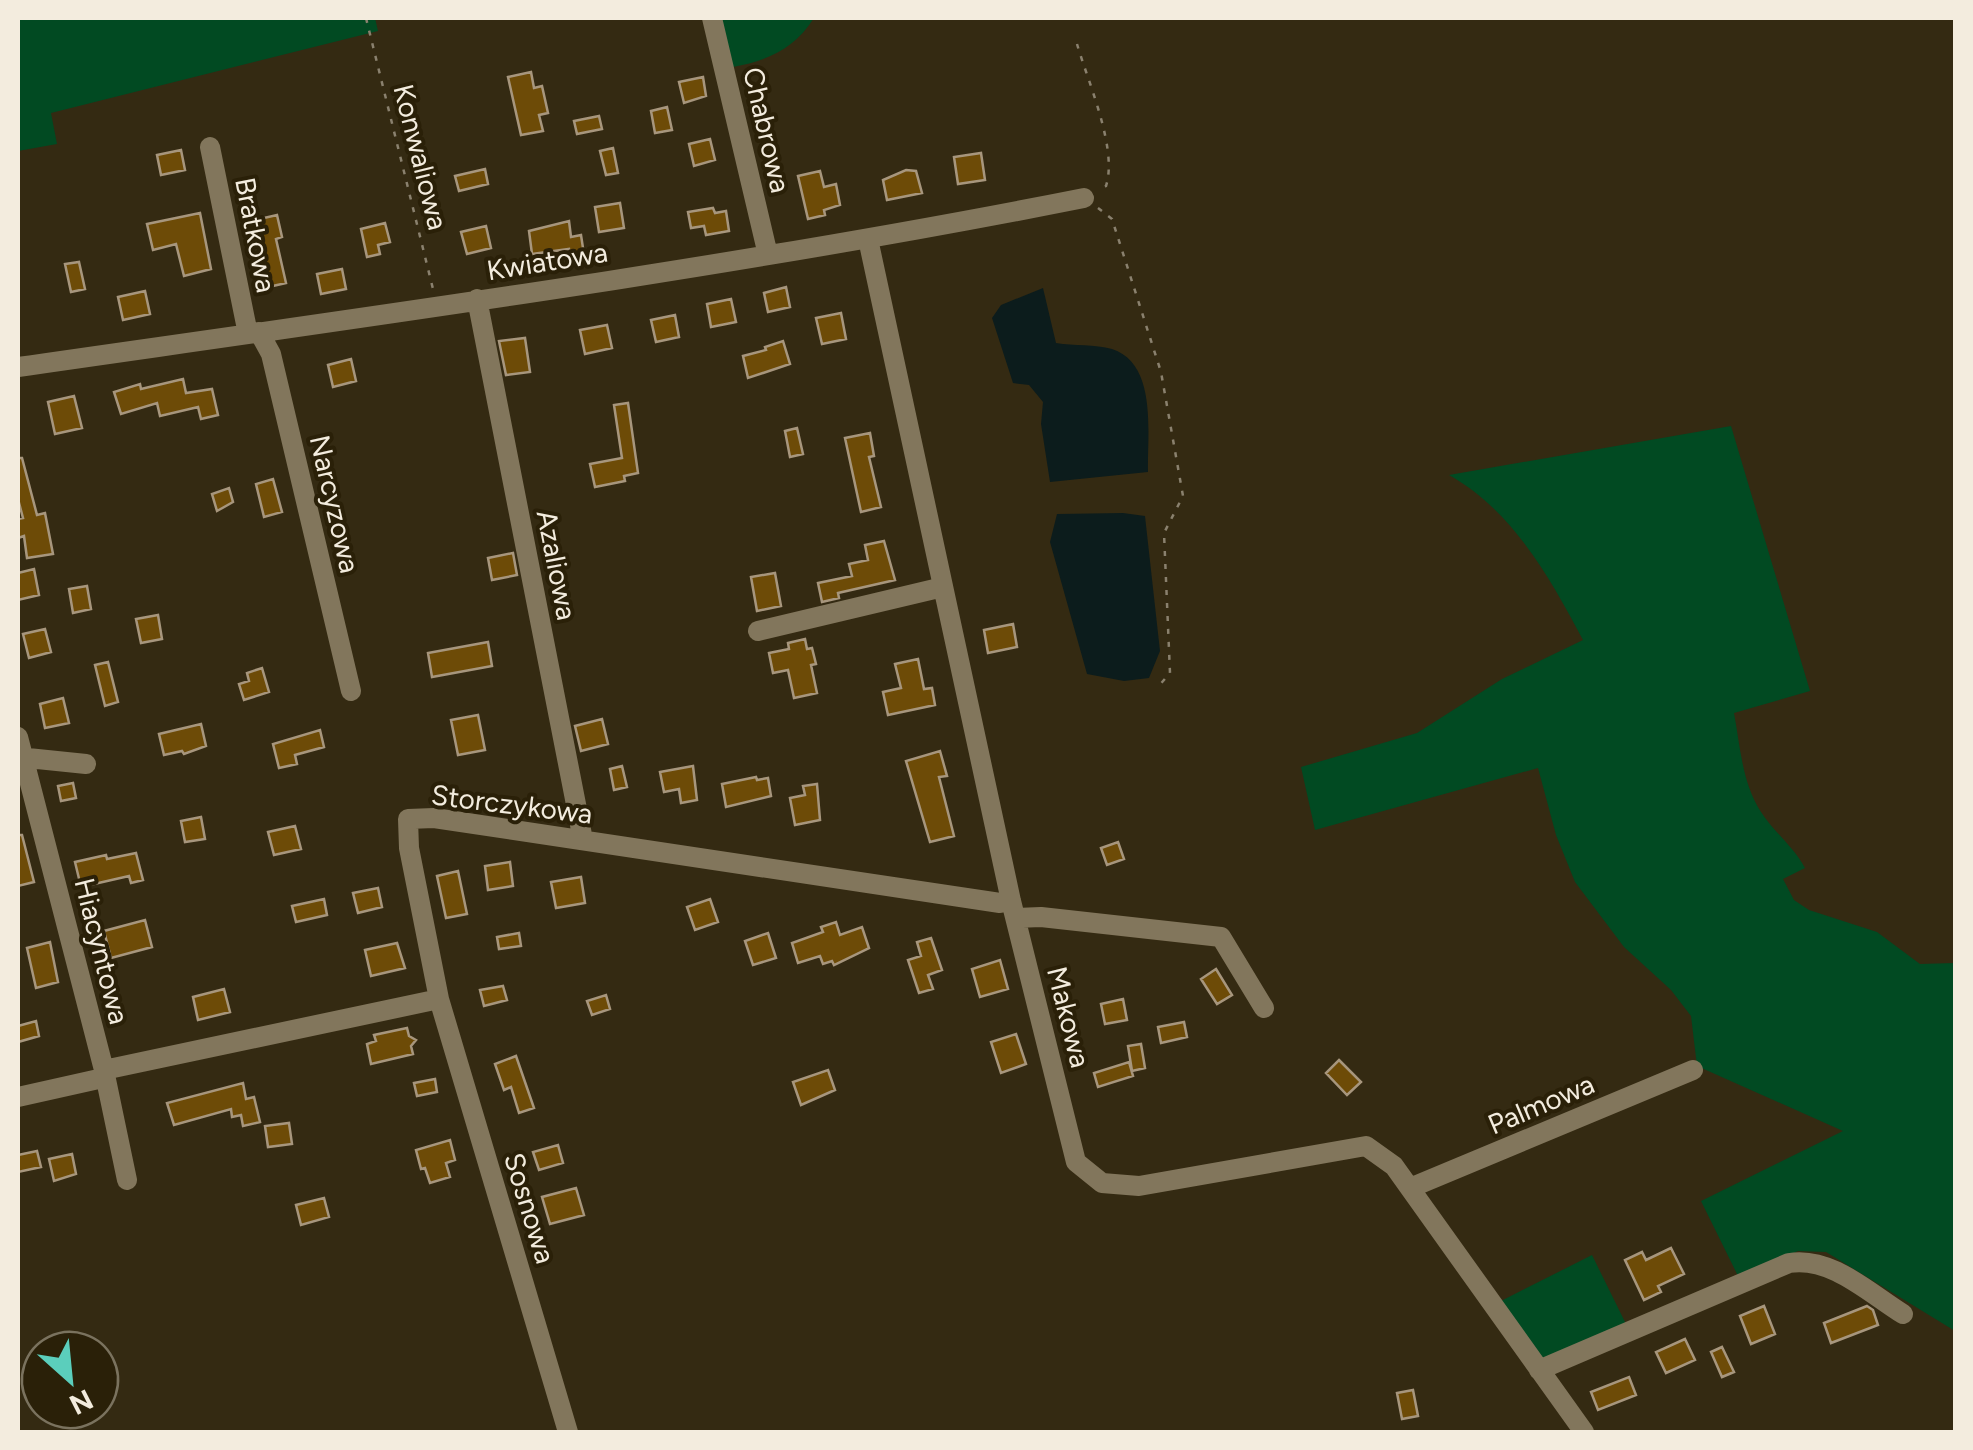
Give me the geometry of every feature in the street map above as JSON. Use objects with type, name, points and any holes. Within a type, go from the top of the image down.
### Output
[{"type":"street","name":"Chabrowa","points":[[712,18],[768,256]]},
{"type":"street","name":"Bratkowa","points":[[210,147],[254,333]]},
{"type":"street","name":"Kwiatowa","points":[[18,367],[768,256],[1084,198]]},
{"type":"street","name":"Makowa","points":[[868,239],[1013,909],[1076,1162],[1102,1183],[1139,1186],[1366,1146],[1394,1166],[1584,1432]]},
{"type":"street","name":"Azaliowa","points":[[477,300],[583,840]]},
{"type":"street","name":"Narcyzowa","points":[[254,333],[271,354],[350,690]]},
{"type":"street","points":[[758,631],[943,587]]},
{"type":"street","points":[[19,750],[86,764]]},
{"type":"street","name":"Hiacyntowa","points":[[19,750],[127,1180]]},
{"type":"street","name":"Storczykowa","points":[[439,999],[408,819],[434,818],[980,900],[1041,917],[1221,937],[1264,1008]]},
{"type":"street","points":[[18,1097],[103,1074],[439,999]]},
{"type":"street","name":"Sosnowa","points":[[439,999],[568,1432]]},
{"type":"street","name":"Palmowa","points":[[1410,1188],[1693,1070]]},
{"type":"street","points":[[1539,1370],[1789,1262],[1808,1260],[1827,1266],[1903,1314]]},
{"type":"path","name":"Konwaliowa","points":[[366,18],[438,306]]},
{"type":"path","points":[[1077,44],[1111,172],[1106,186],[1084,198],[1112,218],[1119,237],[1161,372],[1182,496],[1164,534],[1170,673],[1157,688]]},
{"type":"green space","points":[[18,18],[375,18],[378,31],[51,113],[57,144],[18,151]]},
{"type":"green space","points":[[721,18],[814,18],[780,52],[733,67]]},
{"type":"green space","points":[[1731,426],[1810,691],[1734,713],[1743,764],[1755,801],[1805,868],[1783,879],[1794,900],[1809,910],[1877,932],[1920,964],[1955,963],[1955,1331],[1826,1252],[1798,1251],[1738,1276],[1701,1201],[1843,1131],[1697,1066],[1691,1016],[1671,990],[1624,947],[1575,882],[1556,835],[1538,768],[1315,830],[1301,767],[1417,733],[1502,679],[1583,640],[1543,570],[1511,527],[1472,490],[1449,475]]},
{"type":"green space","points":[[1592,1255],[1626,1324],[1542,1360],[1499,1302]]},
{"type":"shaded area","points":[[1043,288],[1056,343],[1112,349],[1127,357],[1137,369],[1147,402],[1148,472],[1050,482],[1041,424],[1043,402],[1029,385],[1013,383],[992,318],[1001,305]]},
{"type":"shaded area","points":[[1057,514],[1145,516],[1160,651],[1149,678],[1124,681],[1087,674],[1050,542]]},
{"type":"building","points":[[531,72],[534,88],[542,86],[548,113],[539,115],[543,131],[521,135],[508,77]]},
{"type":"building","points":[[703,77],[706,96],[684,103],[679,82]]},
{"type":"building","points":[[667,107],[672,130],[655,133],[651,111]]},
{"type":"building","points":[[599,116],[602,129],[577,134],[574,121]]},
{"type":"building","points":[[710,139],[715,160],[694,166],[689,144]]},
{"type":"building","points":[[613,148],[618,173],[606,175],[600,151]]},
{"type":"building","points":[[181,150],[185,170],[161,175],[157,155]]},
{"type":"building","points":[[981,153],[985,180],[958,184],[954,157]]},
{"type":"building","points":[[485,169],[488,184],[459,191],[455,176]]},
{"type":"building","points":[[906,170],[916,171],[922,193],[887,200],[883,180]]},
{"type":"building","points":[[820,171],[824,187],[836,184],[840,205],[824,210],[825,215],[808,219],[798,176]]},
{"type":"building","points":[[620,203],[624,228],[599,232],[595,207]]},
{"type":"building","points":[[713,208],[715,213],[726,211],[729,231],[706,235],[704,226],[691,228],[688,212]]},
{"type":"building","points":[[200,213],[211,269],[184,276],[176,244],[153,250],[147,224]]},
{"type":"building","points":[[277,215],[282,237],[276,239],[286,283],[264,288],[259,266],[265,265],[255,220]]},
{"type":"building","points":[[569,221],[571,237],[581,235],[585,261],[571,263],[569,249],[532,254],[529,231]]},
{"type":"building","points":[[385,223],[390,242],[378,245],[380,254],[367,257],[361,229]]},
{"type":"building","points":[[486,226],[491,248],[467,254],[461,232]]},
{"type":"building","points":[[79,262],[85,289],[71,292],[65,264]]},
{"type":"building","points":[[342,269],[346,289],[321,294],[317,274]]},
{"type":"building","points":[[786,287],[790,307],[768,312],[764,293]]},
{"type":"building","points":[[145,291],[150,314],[123,320],[118,297]]},
{"type":"building","points":[[731,299],[736,322],[711,327],[707,304]]},
{"type":"building","points":[[841,313],[846,339],[822,344],[816,318]]},
{"type":"building","points":[[675,315],[679,337],[656,342],[651,320]]},
{"type":"building","points":[[607,325],[612,348],[585,354],[580,330]]},
{"type":"building","points":[[525,338],[530,372],[506,375],[499,341]]},
{"type":"building","points":[[783,341],[790,364],[748,378],[743,356]]},
{"type":"building","points":[[351,359],[356,381],[333,387],[328,365]]},
{"type":"building","points":[[183,379],[186,393],[212,389],[218,415],[201,419],[198,407],[160,416],[157,403],[121,414],[114,392],[140,384],[141,389]]},
{"type":"building","points":[[74,396],[82,428],[55,434],[48,402]]},
{"type":"building","points":[[628,403],[638,473],[624,476],[625,481],[595,487],[590,464],[622,458],[614,405]]},
{"type":"building","points":[[797,428],[803,454],[790,457],[785,431]]},
{"type":"building","points":[[870,433],[874,456],[869,457],[881,507],[861,512],[845,438]]},
{"type":"building","points":[[18,458],[22,458],[37,515],[45,513],[53,554],[27,558],[24,536],[18,538],[18,519],[23,518],[18,499]]},
{"type":"building","points":[[273,479],[282,512],[264,517],[256,484]]},
{"type":"building","points":[[229,488],[233,502],[217,511],[212,494]]},
{"type":"building","points":[[884,541],[895,580],[838,593],[839,598],[822,602],[818,583],[852,576],[849,564],[868,560],[865,545]]},
{"type":"building","points":[[513,553],[517,575],[492,580],[488,558]]},
{"type":"building","points":[[34,569],[39,595],[18,600],[18,573]]},
{"type":"building","points":[[775,573],[781,606],[757,611],[751,577]]},
{"type":"building","points":[[87,586],[91,609],[73,613],[69,589]]},
{"type":"building","points":[[158,615],[162,639],[141,643],[136,619]]},
{"type":"building","points":[[1013,624],[1017,647],[988,653],[984,630]]},
{"type":"building","points":[[45,629],[51,652],[29,658],[23,634]]},
{"type":"building","points":[[805,639],[816,664],[811,665],[817,693],[794,698],[788,670],[773,673],[769,653],[789,649],[788,643]]},
{"type":"building","points":[[488,642],[492,666],[432,677],[428,653]]},
{"type":"building","points":[[918,659],[924,689],[932,688],[935,705],[888,715],[883,692],[901,688],[895,664]]},
{"type":"building","points":[[108,662],[118,702],[105,706],[95,665]]},
{"type":"building","points":[[262,668],[269,692],[244,700],[239,684],[249,681],[247,673]]},
{"type":"building","points":[[63,698],[69,723],[45,728],[40,704]]},
{"type":"building","points":[[478,715],[485,750],[458,755],[451,720]]},
{"type":"building","points":[[602,719],[608,744],[581,751],[575,726]]},
{"type":"building","points":[[201,724],[206,746],[184,754],[182,751],[164,755],[159,734]]},
{"type":"building","points":[[320,730],[324,747],[295,755],[297,764],[279,768],[273,744]]},
{"type":"building","points":[[940,751],[947,776],[939,777],[954,836],[930,842],[906,761]]},
{"type":"building","points":[[622,766],[627,787],[614,790],[610,769]]},
{"type":"building","points":[[693,766],[697,800],[681,803],[679,789],[664,792],[660,772]]},
{"type":"building","points":[[768,778],[771,796],[726,807],[722,784]]},
{"type":"building","points":[[73,783],[76,798],[61,801],[58,786]]},
{"type":"building","points":[[817,784],[820,820],[795,825],[790,798],[805,795],[803,786]]},
{"type":"building","points":[[201,817],[205,839],[185,842],[181,821]]},
{"type":"building","points":[[295,826],[301,849],[274,855],[268,832]]},
{"type":"building","points":[[18,835],[22,835],[34,882],[18,886]]},
{"type":"building","points":[[1118,842],[1124,859],[1107,865],[1101,848]]},
{"type":"building","points":[[136,853],[143,880],[131,883],[129,876],[81,887],[75,862]]},
{"type":"building","points":[[510,862],[513,886],[488,890],[485,866]]},
{"type":"building","points":[[458,871],[467,914],[446,918],[437,876]]},
{"type":"building","points":[[581,877],[585,903],[556,908],[551,882]]},
{"type":"building","points":[[378,888],[382,907],[358,913],[353,893]]},
{"type":"building","points":[[324,899],[327,915],[296,922],[292,906]]},
{"type":"building","points":[[710,899],[718,922],[695,930],[687,907]]},
{"type":"building","points":[[145,920],[152,947],[111,958],[104,931]]},
{"type":"building","points":[[836,922],[840,935],[862,927],[869,948],[834,965],[832,961],[823,964],[820,956],[798,963],[792,943],[823,932],[821,927]]},
{"type":"building","points":[[519,933],[521,946],[499,949],[497,937]]},
{"type":"building","points":[[768,933],[776,958],[753,965],[745,941]]},
{"type":"building","points":[[931,938],[942,970],[928,975],[933,989],[919,993],[908,960],[921,956],[917,942]]},
{"type":"building","points":[[50,942],[58,982],[36,988],[27,948]]},
{"type":"building","points":[[397,943],[405,968],[371,976],[365,950]]},
{"type":"building","points":[[1000,960],[1008,989],[980,997],[972,969]]},
{"type":"building","points":[[1216,969],[1232,995],[1217,1004],[1201,979]]},
{"type":"building","points":[[503,986],[507,1000],[484,1006],[480,990]]},
{"type":"building","points":[[224,989],[230,1012],[198,1020],[193,997]]},
{"type":"building","points":[[606,995],[610,1009],[592,1015],[587,1001]]},
{"type":"building","points":[[1123,999],[1127,1020],[1105,1024],[1101,1004]]},
{"type":"building","points":[[36,1021],[39,1036],[18,1042],[18,1026]]},
{"type":"building","points":[[1184,1022],[1187,1037],[1161,1043],[1158,1027]]},
{"type":"building","points":[[407,1028],[409,1036],[416,1040],[411,1046],[413,1054],[371,1064],[367,1044],[376,1041],[374,1035]]},
{"type":"building","points":[[1016,1034],[1026,1064],[1001,1073],[991,1042]]},
{"type":"building","points":[[1141,1044],[1145,1068],[1132,1071],[1128,1046]]},
{"type":"building","points":[[516,1056],[534,1108],[519,1113],[511,1087],[504,1090],[495,1064]]},
{"type":"building","points":[[1339,1060],[1361,1082],[1347,1095],[1326,1073]]},
{"type":"building","points":[[1129,1062],[1133,1076],[1098,1087],[1094,1073]]},
{"type":"building","points":[[828,1070],[835,1090],[801,1105],[793,1082]]},
{"type":"building","points":[[435,1079],[437,1092],[417,1096],[414,1083]]},
{"type":"building","points":[[243,1083],[246,1099],[254,1097],[260,1122],[243,1126],[241,1115],[232,1117],[231,1109],[174,1125],[167,1103]]},
{"type":"building","points":[[289,1123],[292,1144],[268,1147],[265,1126]]},
{"type":"building","points":[[450,1140],[455,1160],[446,1163],[450,1177],[430,1183],[416,1150]]},
{"type":"building","points":[[558,1145],[563,1163],[539,1170],[533,1152]]},
{"type":"building","points":[[37,1151],[41,1167],[18,1172],[18,1155]]},
{"type":"building","points":[[72,1154],[76,1174],[54,1181],[49,1159]]},
{"type":"building","points":[[576,1188],[584,1215],[550,1224],[542,1197]]},
{"type":"building","points":[[324,1198],[329,1217],[301,1225],[296,1205]]},
{"type":"building","points":[[1671,1248],[1684,1274],[1658,1286],[1661,1292],[1644,1300],[1625,1260],[1642,1252],[1646,1260]]},
{"type":"building","points":[[1764,1306],[1775,1334],[1751,1344],[1740,1316]]},
{"type":"building","points":[[1867,1306],[1873,1310],[1878,1325],[1831,1343],[1824,1323]]},
{"type":"building","points":[[1685,1339],[1695,1360],[1666,1373],[1656,1352]]},
{"type":"building","points":[[1722,1347],[1734,1372],[1722,1377],[1711,1352]]},
{"type":"building","points":[[1629,1377],[1636,1395],[1598,1410],[1591,1392]]},
{"type":"building","points":[[1413,1390],[1418,1416],[1402,1419],[1397,1393]]}]
